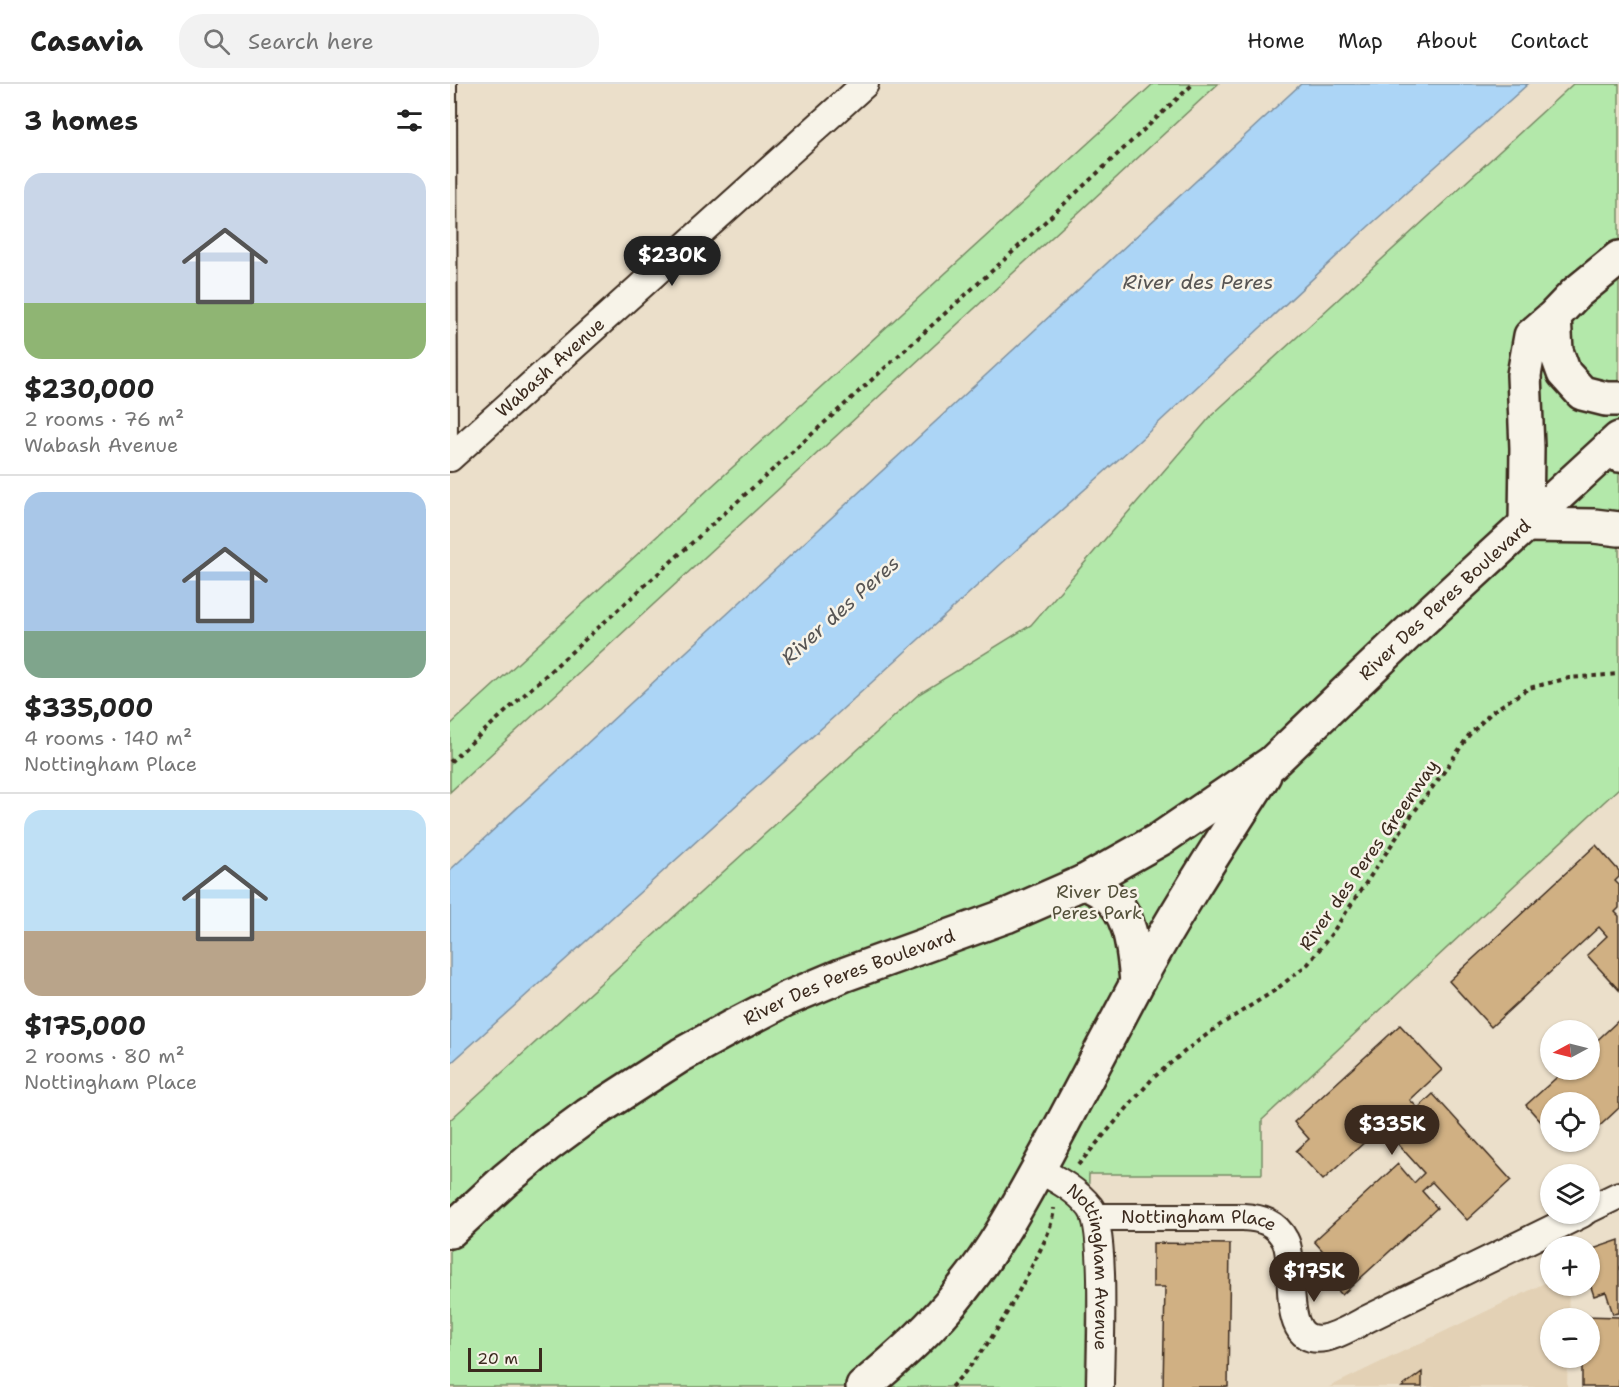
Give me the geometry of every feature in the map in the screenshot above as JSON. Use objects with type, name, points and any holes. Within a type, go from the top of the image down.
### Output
[{"type":"main road","points":[[1619,258],[1576,293],[1531,336],[1524,375],[1527,448],[1526,525],[1594,526],[1619,529]]},
{"type":"main road","points":[[1554,316],[1556,351],[1564,373],[1582,393],[1606,399],[1619,399]]},
{"type":"main road","name":"River Des Peres Boulevard","points":[[450,1231],[505,1180],[554,1140],[681,1055],[786,999],[843,975],[1006,916],[1084,882],[1162,838],[1272,763],[1408,633],[1526,525],[1616,447]]},
{"type":"main road","name":"River Des Peres Boulevard","points":[[863,1387],[924,1333],[963,1289],[989,1254],[1038,1169],[1137,982],[1203,870],[1272,763]]},
{"type":"main road","points":[[1084,882],[1106,894],[1119,907],[1128,927],[1134,950],[1137,982]]},
{"type":"street","name":"Wabash Avenue","points":[[450,458],[865,84]]},
{"type":"street","name":"Nottingham Avenue","points":[[1038,1169],[1065,1184],[1091,1208],[1095,1217],[1100,1255],[1100,1387]]},
{"type":"street","points":[[1600,1204],[1619,1195]]},
{"type":"street","name":"Nottingham Place","points":[[1095,1217],[1243,1217],[1259,1218],[1269,1222],[1279,1231],[1287,1245],[1293,1312],[1297,1326],[1306,1336],[1320,1339],[1336,1334],[1561,1224]]},
{"type":"lane","points":[[450,84],[450,458]]},
{"type":"path","points":[[450,762],[996,268],[1193,84]]},
{"type":"path","name":"River des Peres Greenway","points":[[1078,1165],[1153,1077],[1220,1025],[1274,992],[1308,964],[1330,936],[1469,735],[1493,711],[1529,688],[1569,678],[1619,674]]},
{"type":"path","points":[[951,1387],[972,1366],[1010,1309],[1052,1225],[1054,1205]]},
{"type":"shaded area","points":[[1540,1285],[1540,1296],[1569,1296],[1568,1308],[1540,1308],[1540,1368],[1568,1368],[1567,1387],[1329,1387]]},
{"type":"green space","points":[[1153,84],[1218,84],[450,792],[450,725]]},
{"type":"green space","name":"River Des Peres Park","points":[[1573,84],[1619,84],[1619,788],[1262,1120],[1262,1174],[1089,1174],[1085,1387],[450,1387],[450,1120],[919,694],[1031,625],[1212,415]]},
{"type":"water","name":"River des Peres","points":[[1301,84],[1528,84],[1369,226],[1138,442],[450,1064],[450,870]]},
{"type":"building","points":[[1596,845],[1619,871],[1619,877],[1615,881],[1619,885],[1619,908],[1615,912],[1619,916],[1619,990],[1587,955],[1607,936],[1599,927],[1491,1027],[1449,981]]},
{"type":"building","points":[[1619,1020],[1619,1108],[1600,1126],[1600,1092],[1540,1092],[1554,1080],[1600,1080],[1600,1038]]},
{"type":"building","points":[[1400,1025],[1442,1070],[1410,1100],[1418,1108],[1433,1094],[1511,1180],[1467,1220],[1432,1182],[1422,1191],[1437,1208],[1342,1295],[1318,1268],[1329,1258],[1314,1241],[1398,1164],[1414,1183],[1424,1173],[1389,1134],[1409,1117],[1401,1109],[1323,1180],[1296,1151],[1309,1139],[1294,1122]]},
{"type":"building","points":[[1540,1092],[1540,1121],[1526,1105]]},
{"type":"building","points":[[1619,1240],[1619,1313],[1613,1314],[1606,1292],[1600,1294],[1600,1247]]},
{"type":"building","points":[[1153,1243],[1230,1244],[1228,1387],[1163,1387],[1165,1287],[1153,1287]]},
{"type":"building","points":[[1600,1316],[1619,1317],[1619,1387],[1582,1387],[1582,1368],[1600,1368]]},
{"type":"building","points":[[1422,1372],[1422,1387],[1402,1387]]}]
